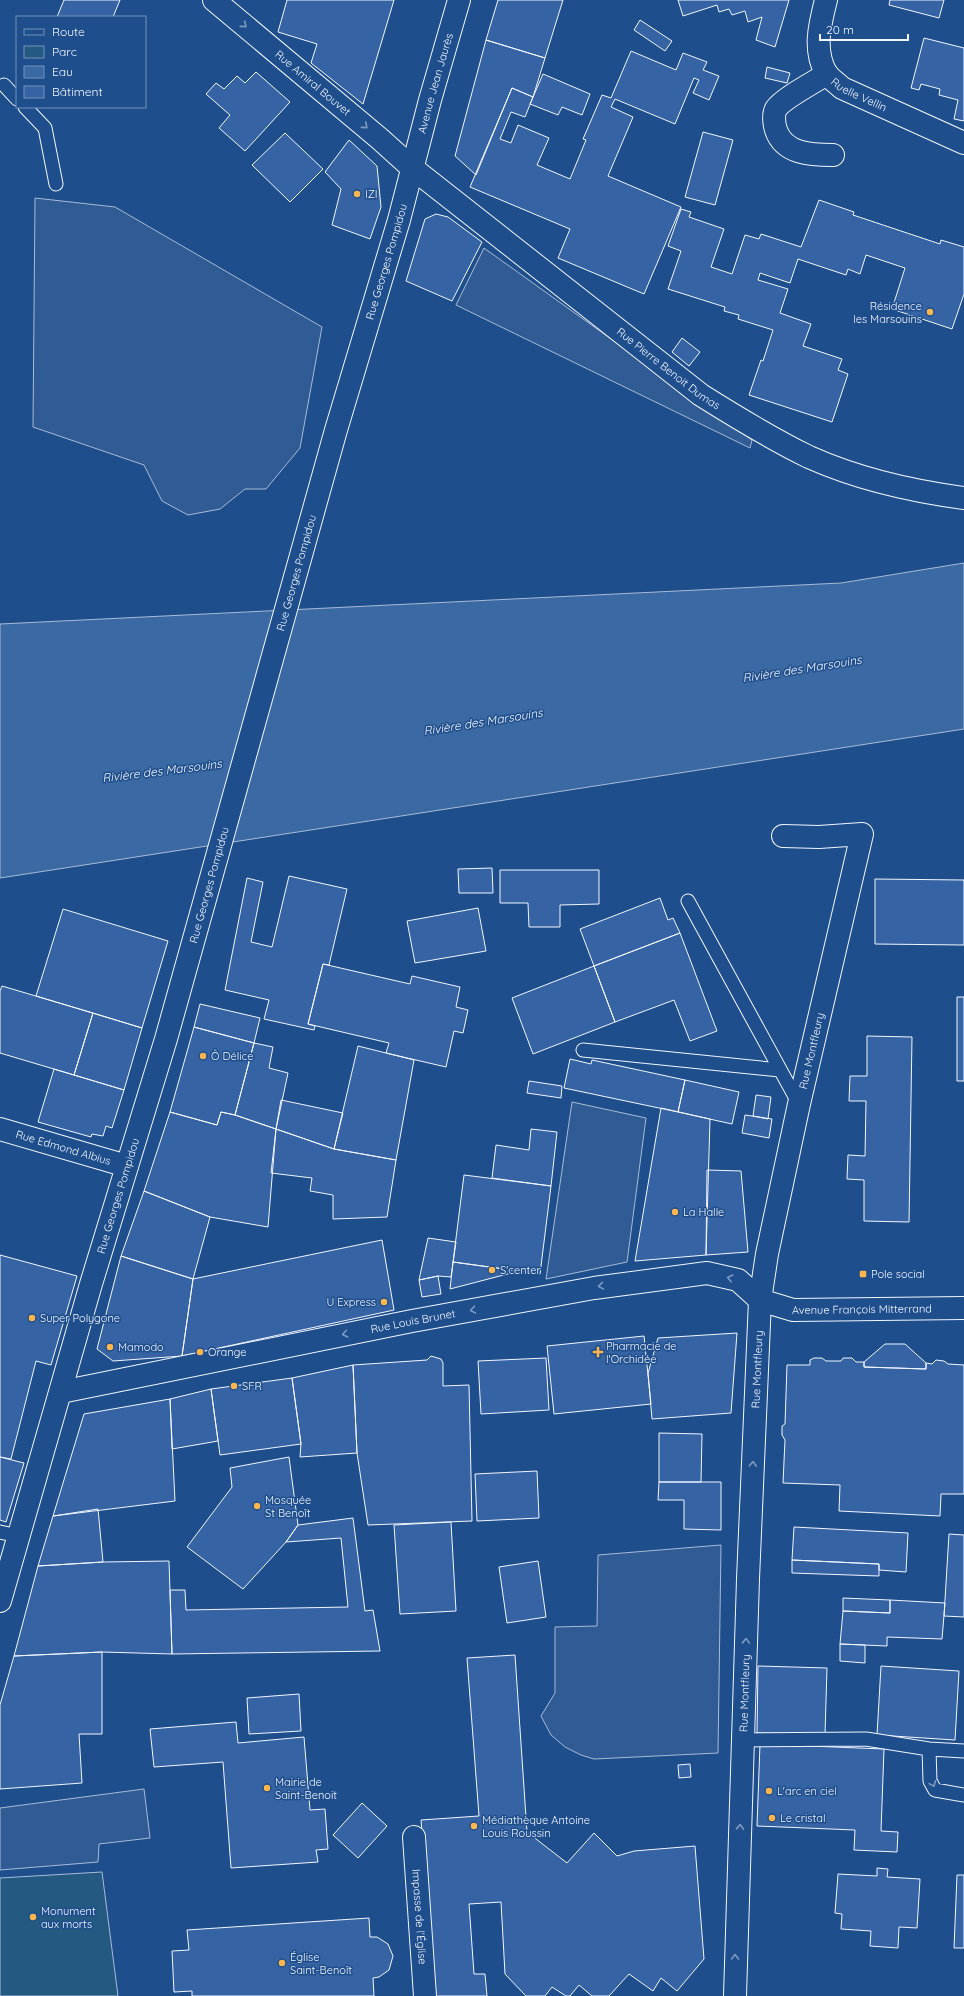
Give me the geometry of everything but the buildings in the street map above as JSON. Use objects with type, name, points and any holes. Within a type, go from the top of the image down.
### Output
[{"type":"street","name":"Rue Amiral Bouvet","points":[[214,0],[380,139],[411,167]]},
{"type":"street","name":"Avenue Jean Jaurès","points":[[411,167],[459,0]]},
{"type":"street","name":"Ruelle Vellin","points":[[826,0],[818,30],[819,53],[827,74],[842,88],[964,143]]},
{"type":"street","points":[[827,74],[787,99],[776,109],[774,123],[777,134],[786,145],[799,152],[811,155],[833,155]]},
{"type":"street","name":"Rue Pierre Benoit Dumas","points":[[411,167],[701,395],[752,426],[809,456],[851,472],[895,486],[925,493],[964,498]]},
{"type":"street","name":"Rue Georges Pompidou","points":[[0,1601],[10,1534],[61,1392],[91,1284],[166,1039],[213,865],[306,541],[336,430],[399,220],[411,167]]},
{"type":"street","name":"Rue Montfleury","points":[[735,1996],[760,1300],[767,1254],[799,1104],[862,834],[819,837],[782,836]]},
{"type":"street","name":"Rue Edmond Albius","points":[[0,1129],[127,1166]]},
{"type":"street","name":"Rue Louis Brunet","points":[[61,1392],[412,1321],[633,1281],[707,1273],[738,1280],[760,1300]]},
{"type":"street","name":"Avenue François Mitterrand","points":[[760,1300],[793,1310],[964,1308]]},
{"type":"street","name":"Impasse de l'Église","points":[[414,1837],[425,1996]]},
{"type":"lane","points":[[4,85],[16,98]]},
{"type":"lane","points":[[26,108],[45,128],[56,184]]},
{"type":"lane","points":[[688,901],[799,1104]]},
{"type":"lane","points":[[583,1050],[780,1070]]},
{"type":"lane","points":[[743,1740],[866,1739],[929,1749],[964,1751]]},
{"type":"lane","points":[[929,1749],[930,1781],[935,1790],[964,1795]]},
{"type":"green space","points":[[102,1872],[118,1996],[0,1996],[0,1878]]},
{"type":"shaded area","points":[[35,198],[115,207],[322,327],[300,448],[266,489],[245,489],[220,509],[188,515],[162,501],[144,465],[33,427]]},
{"type":"shaded area","points":[[484,248],[752,440],[750,448],[456,305]]},
{"type":"shaded area","points":[[572,1102],[646,1118],[627,1262],[546,1279]]},
{"type":"shaded area","points":[[721,1545],[718,1753],[594,1759],[581,1755],[565,1747],[551,1735],[541,1716],[555,1693],[555,1627],[597,1626],[598,1555]]},
{"type":"shaded area","points":[[144,1789],[150,1838],[99,1844],[98,1862],[0,1870],[0,1808]]},
{"type":"water","name":"Rivière des Marsouins","points":[[964,563],[964,729],[0,878],[0,624],[841,583]]},
{"type":"place","name":"IZI","points":[[357,194]]},
{"type":"place","name":"Résidence les Marsouins","points":[[930,312]]},
{"type":"place","name":"Ô Délice","points":[[203,1056]]},
{"type":"place","name":"La Halle","points":[[675,1212]]},
{"type":"place","name":"S'center","points":[[492,1270]]},
{"type":"place","name":"Pole social","points":[[863,1274]]},
{"type":"place","name":"U Express","points":[[384,1302]]},
{"type":"place","name":"Super Polygone","points":[[32,1318]]},
{"type":"place","name":"Mamodo","points":[[110,1347]]},
{"type":"place","name":"Orange","points":[[200,1352]]},
{"type":"place","name":"Pharmacie de l'Orchidée","points":[[598,1352]]},
{"type":"place","name":"SFR","points":[[234,1386]]},
{"type":"place","name":"Mosquée St Benoît","points":[[257,1506]]},
{"type":"place","name":"Mairie de Saint-Benoit","points":[[267,1788]]},
{"type":"place","name":"L'arc en ciel","points":[[769,1791]]},
{"type":"place","name":"Le cristal","points":[[772,1818]]},
{"type":"place","name":"Médiathèque Antoine Louis Roussin","points":[[474,1826]]},
{"type":"place","name":"Monument aux morts","points":[[33,1917]]},
{"type":"place","name":"Église Saint-Benoît","points":[[282,1963]]}]
